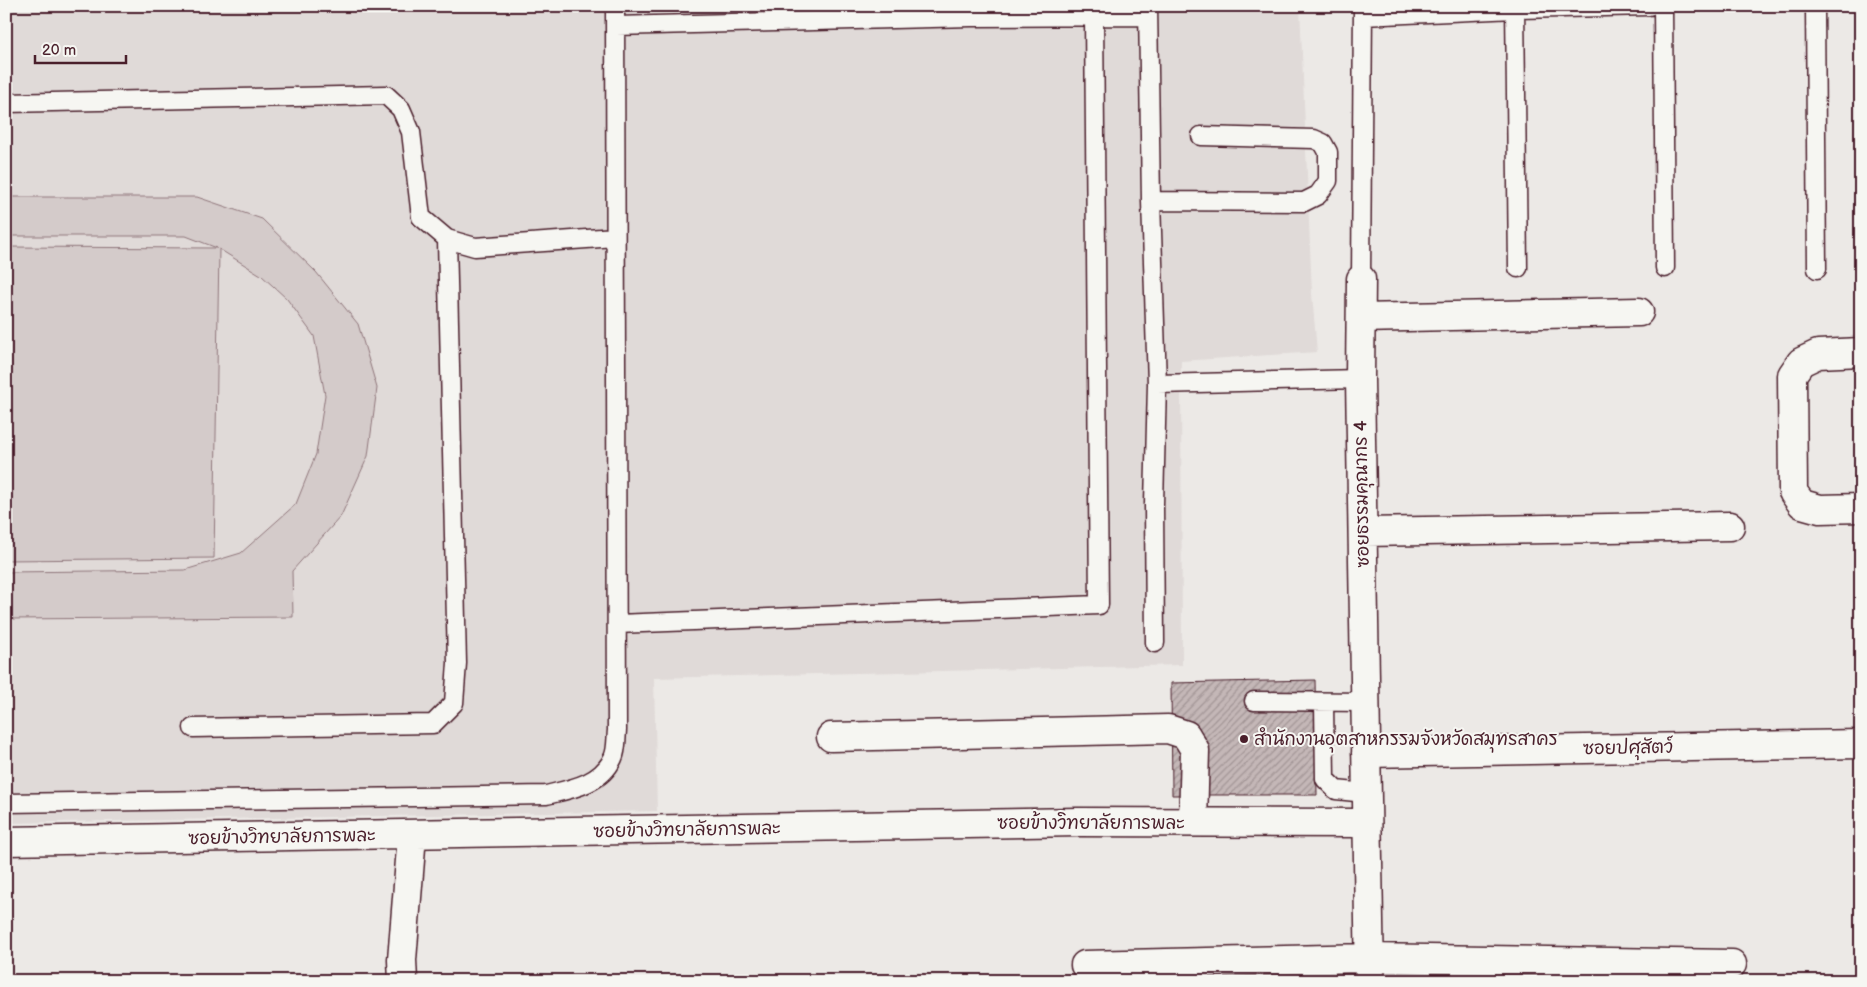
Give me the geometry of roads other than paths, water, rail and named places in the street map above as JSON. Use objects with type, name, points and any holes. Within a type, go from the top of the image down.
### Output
[{"type":"street","name":"ซอยธรรมคุณากร 4","points":[[1361,279],[1360,379],[1369,970]]},
{"type":"street","points":[[1361,318],[1639,312]]},
{"type":"street","points":[[1861,352],[1818,354],[1801,362],[1792,375],[1793,492],[1802,504],[1820,509],[1861,508]]},
{"type":"street","points":[[1363,532],[1730,526]]},
{"type":"street","points":[[831,737],[1168,728],[1186,735],[1195,750],[1194,822]]},
{"type":"street","name":"ซอยปศุสัตว์","points":[[1366,753],[1861,744]]},
{"type":"street","name":"ซอยข้างวิทยาลัยการพละ","points":[[6,841],[1068,822],[1367,823]]},
{"type":"street","points":[[403,981],[402,960],[412,835]]},
{"type":"street","points":[[1085,965],[1369,970],[1732,964]]},
{"type":"lane","points":[[6,803],[546,794],[575,789],[601,776],[614,757],[618,730],[615,6]]},
{"type":"lane","points":[[1362,11],[1649,6]]},
{"type":"lane","points":[[1663,6],[1665,268]]},
{"type":"lane","points":[[1815,6],[1816,269]]},
{"type":"lane","points":[[1515,8],[1518,268]]},
{"type":"lane","points":[[616,26],[971,17],[1094,16],[1148,11],[1151,201],[1157,384],[1154,504],[1155,643]]},
{"type":"lane","name":"ซอยธรรมคุณากร 4","points":[[1361,279],[1362,11]]},
{"type":"lane","points":[[617,624],[1099,605],[1094,16]]},
{"type":"lane","points":[[6,103],[386,94],[402,109],[411,132],[421,217],[447,238],[475,246],[615,237]]},
{"type":"lane","points":[[1151,201],[1304,202],[1318,195],[1328,181],[1328,152],[1323,143],[1314,139],[1201,136]]},
{"type":"lane","points":[[193,728],[433,724],[454,703],[457,663],[447,238]]},
{"type":"lane","points":[[1157,384],[1360,379]]},
{"type":"lane","points":[[1254,701],[1365,702]]},
{"type":"lane","points":[[1324,702],[1325,780],[1336,790],[1366,793]]},
{"type":"place","name":"สำนักงานอุตสาหกรรมจังหวัดสมุทรสาคร","points":[[1244,739]]}]
